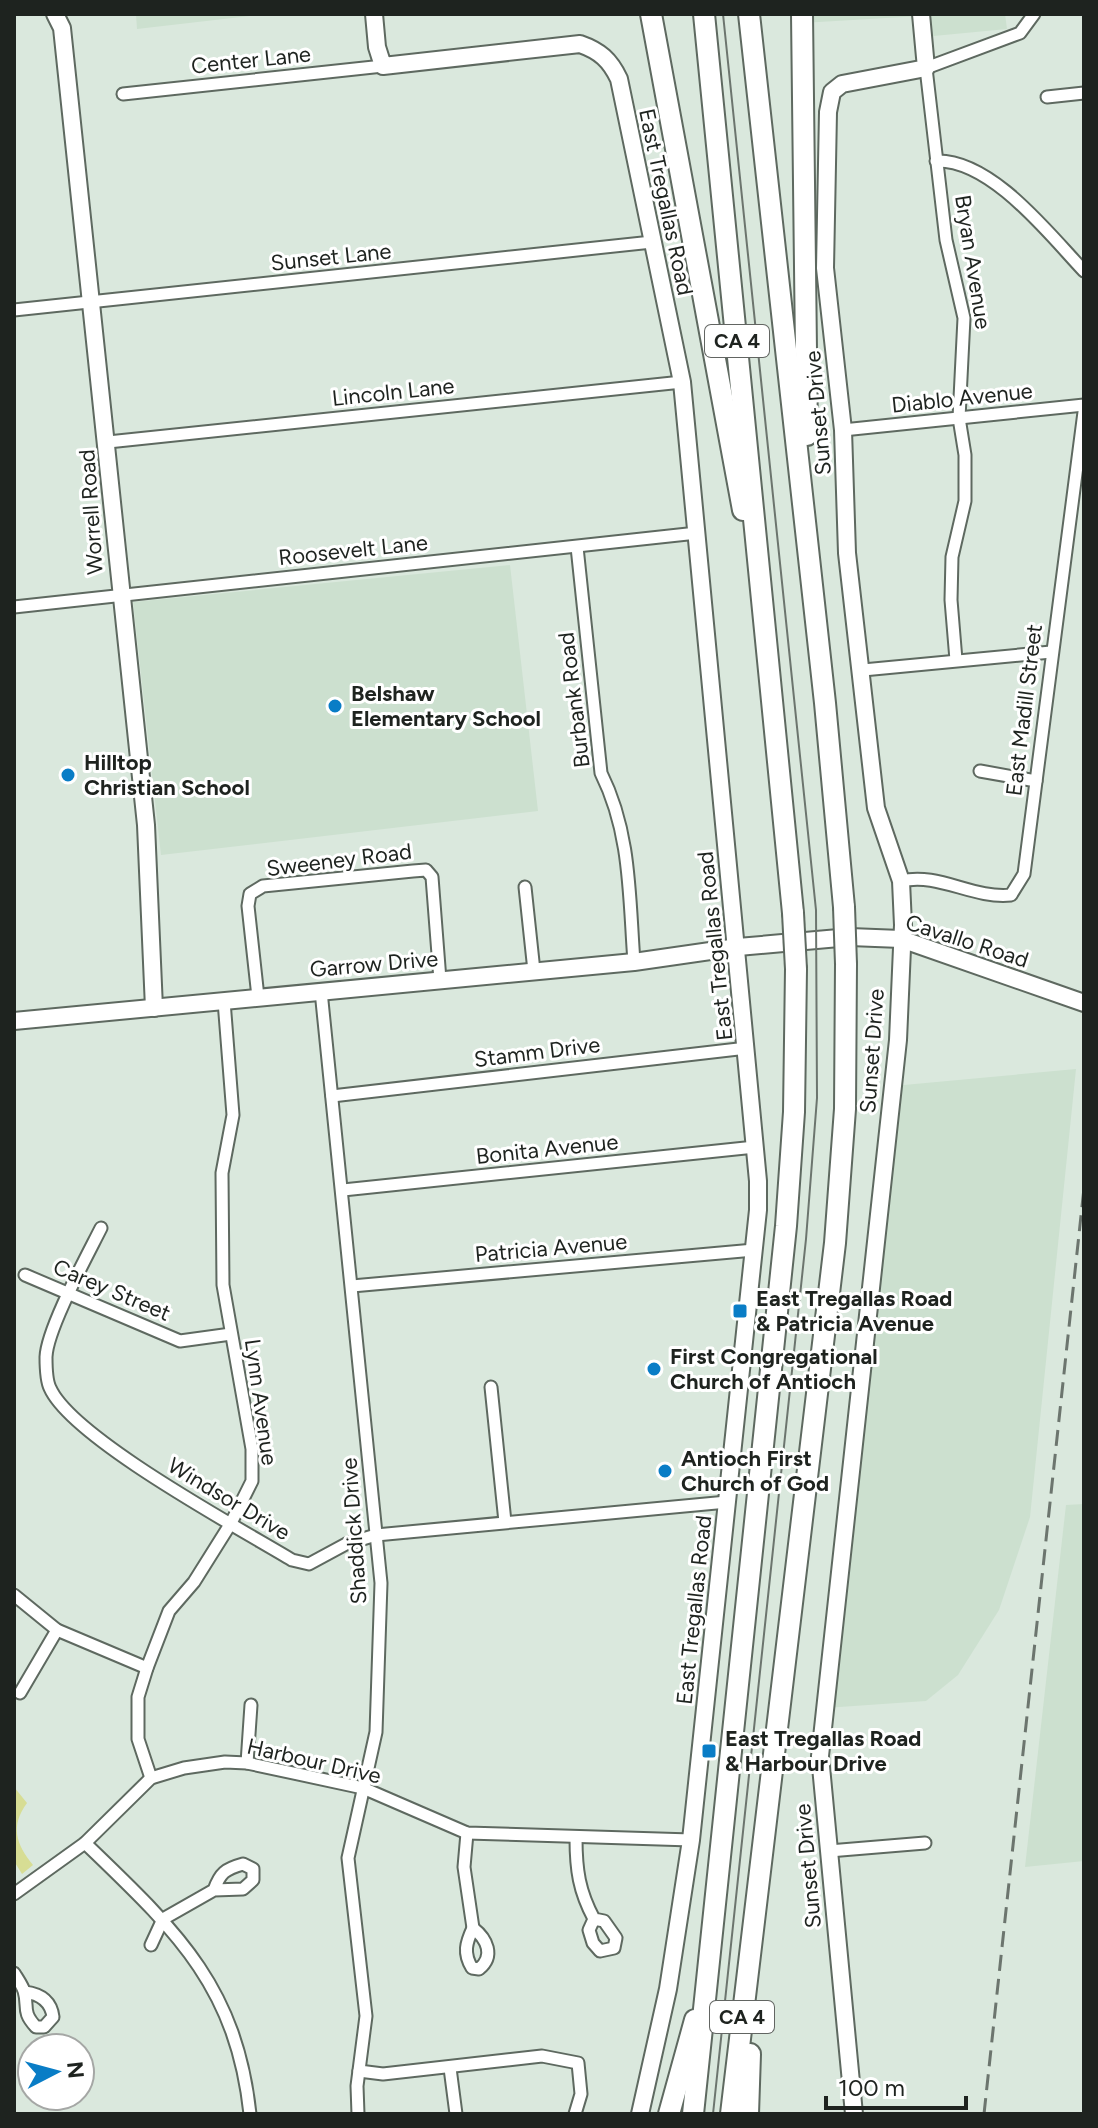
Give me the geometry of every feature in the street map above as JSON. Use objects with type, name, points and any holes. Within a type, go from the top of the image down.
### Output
[{"type":"highway","points":[[651,14],[771,668]]},
{"type":"highway","name":"CA 4","points":[[693,2114],[786,1226],[795,1099],[796,969],[771,668],[704,14]]},
{"type":"highway","name":"CA 4","points":[[731,2114],[835,1243],[845,1109],[844,907],[821,667],[749,14]]},
{"type":"highway","points":[[802,14],[808,444],[822,588],[821,667]]},
{"type":"highway","points":[[748,2114],[752,1920]]},
{"type":"highway","points":[[669,2114],[686,2045],[706,1990]]},
{"type":"street","name":"Worrell Road","points":[[55,14],[62,28],[108,442],[120,595],[146,825],[154,1008]]},
{"type":"street","points":[[374,14],[377,47],[383,66]]},
{"type":"street","name":"Bryan Avenue","points":[[921,14],[946,240],[964,318],[959,418],[965,455],[965,501],[952,557],[951,600],[956,660]]},
{"type":"street","points":[[926,68],[1020,33],[1034,14]]},
{"type":"street","name":"East Tregallas Road","points":[[383,66],[580,44],[598,50],[612,65],[619,79],[682,382],[738,947],[758,1210],[691,1840],[668,1989],[640,2114]]},
{"type":"street","name":"Center Lane","points":[[123,94],[383,66]]},
{"type":"street","name":"Sunset Drive","points":[[854,2114],[820,1756],[898,1040],[901,881],[876,808],[863,670],[847,553],[843,430],[825,268],[829,101],[842,84],[855,79],[926,68]]},
{"type":"street","points":[[1047,97],[1084,93]]},
{"type":"street","points":[[936,161],[951,161],[995,185],[1031,214],[1084,271]]},
{"type":"street","name":"Sunset Lane","points":[[14,310],[652,242]]},
{"type":"street","name":"Lincoln Lane","points":[[108,442],[682,382]]},
{"type":"street","name":"Diablo Avenue","points":[[843,430],[1084,405]]},
{"type":"street","name":"East Madill Street","points":[[901,881],[929,878],[989,898],[1011,895],[1024,874],[1084,412]]},
{"type":"street","name":"Roosevelt Lane","points":[[14,607],[697,533]]},
{"type":"street","name":"Burbank Road","points":[[577,547],[601,773],[617,806],[625,844],[634,962]]},
{"type":"street","points":[[863,670],[1051,652]]},
{"type":"street","points":[[980,771],[1036,781]]},
{"type":"street","name":"Sweeney Road","points":[[258,997],[248,906],[250,894],[263,886],[398,872],[426,870],[432,877],[440,980]]},
{"type":"street","points":[[525,887],[534,971]]},
{"type":"street","name":"Cavallo Road","points":[[738,947],[850,937],[901,939],[1084,1003]]},
{"type":"street","name":"Garrow Drive","points":[[14,1021],[634,962],[738,947]]},
{"type":"street","name":"Shaddick Drive","points":[[321,991],[381,1583],[376,1732],[348,1858],[366,2016],[359,2071],[358,2114]]},
{"type":"street","name":"Lynn Avenue","points":[[151,1778],[138,1739],[138,1697],[147,1668],[169,1611],[194,1582],[231,1523],[252,1481],[252,1460],[223,1285],[222,1173],[233,1115],[224,1001]]},
{"type":"street","name":"Stamm Drive","points":[[332,1096],[747,1048]]},
{"type":"street","name":"Bonita Avenue","points":[[343,1190],[755,1147]]},
{"type":"street","name":"Windsor Drive","points":[[101,1228],[68,1294],[46,1355],[49,1387],[68,1414],[131,1462],[292,1560],[309,1564],[346,1544],[376,1535],[727,1502]]},
{"type":"street","name":"Patricia Avenue","points":[[352,1286],[754,1250]]},
{"type":"street","name":"Carey Street","points":[[25,1275],[180,1341],[231,1334]]},
{"type":"street","points":[[491,1387],[505,1522]]},
{"type":"street","points":[[14,1595],[57,1630],[147,1668]]},
{"type":"street","points":[[20,1693],[57,1630]]},
{"type":"street","points":[[247,1763],[251,1705]]},
{"type":"street","name":"Harbour Drive","points":[[14,1894],[85,1843],[151,1778],[184,1768],[225,1762],[247,1763],[363,1788],[467,1833],[691,1840]]},
{"type":"street","points":[[467,1833],[464,1867],[473,1928]]},
{"type":"street","points":[[576,1838],[576,1871],[580,1892],[594,1919]]},
{"type":"street","points":[[85,1843],[163,1919],[199,1961],[223,2006],[239,2047],[250,2114]]},
{"type":"street","points":[[829,1851],[925,1843]]},
{"type":"street","points":[[151,1945],[163,1919],[214,1890]]},
{"type":"street","points":[[14,1973],[25,1992]]},
{"type":"street","points":[[359,2071],[383,2074],[542,2056],[578,2063],[581,2094],[575,2114]]},
{"type":"street","points":[[450,2068],[456,2114]]},
{"type":"shaded area","points":[[136,14],[267,14],[137,29]]},
{"type":"shaded area","points":[[802,14],[1005,14],[1007,29],[923,37],[920,16],[802,23]]},
{"type":"shaded area","name":"Belshaw Elementary School","points":[[510,565],[538,811],[161,855],[133,602]]},
{"type":"shaded area","points":[[1076,1069],[1030,1517],[999,1610],[958,1675],[926,1701],[825,1708],[893,1086]]},
{"type":"shaded area","points":[[1084,1504],[1084,1861],[1025,1867],[1066,1505]]},
{"type":"green space","points":[[14,1787],[27,1803],[18,1819],[17,1835],[22,1850],[33,1865],[22,1874],[14,1861]]},
{"type":"tram line","points":[[713,2114],[806,1239],[817,1098],[816,910],[723,14]]},
{"type":"railway","points":[[984,2114],[1084,1188]]},
{"type":"place","name":"Belshaw Elementary School","points":[[335,706]]},
{"type":"place","name":"Hilltop Christian School","points":[[68,775]]},
{"type":"place","name":"East Tregallas Road & Patricia Avenue","points":[[740,1311]]},
{"type":"place","name":"First Congregational Church of Antioch","points":[[654,1369]]},
{"type":"place","name":"Antioch First Church of God","points":[[665,1471]]},
{"type":"place","name":"East Tregallas Road & Harbour Drive","points":[[709,1751]]}]
